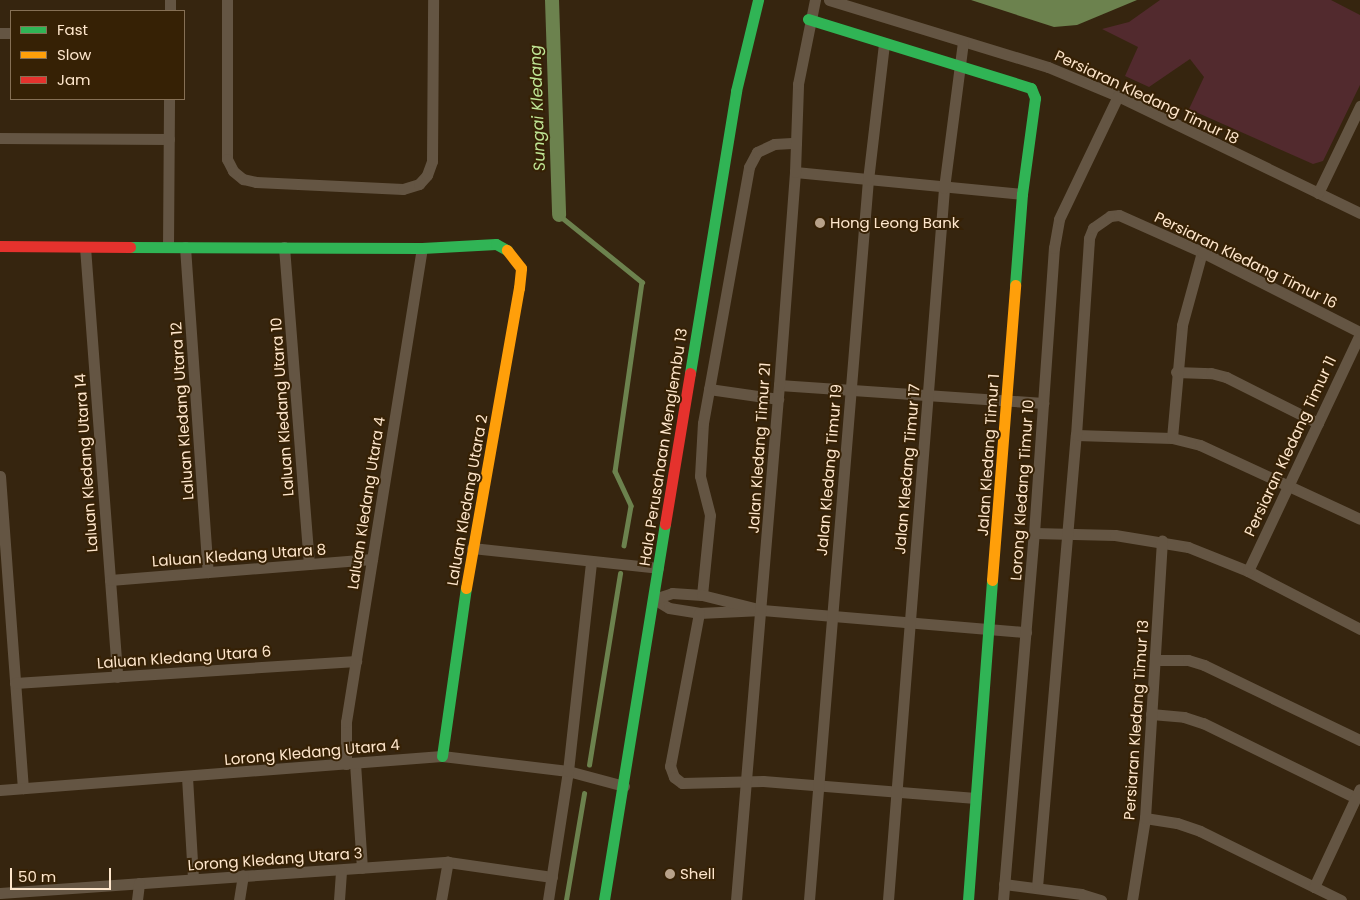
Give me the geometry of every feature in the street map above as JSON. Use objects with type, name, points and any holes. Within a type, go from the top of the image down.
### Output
[{"type":"street","points":[[227,0],[227,159],[233,171],[242,179],[256,182],[403,189],[419,184],[427,175],[432,161],[433,0]]},
{"type":"street","name":"Hala Perusahaan Menglembu 13","points":[[604,900],[736,91],[758,0]]},
{"type":"street","name":"Jalan Kledang Timur 21","points":[[736,900],[762,610],[795,172],[798,84],[808,19],[815,0]]},
{"type":"street","name":"Persiaran Kledang Timur 18","points":[[829,0],[1048,67],[1118,96],[1360,213]]},
{"type":"street","points":[[808,19],[884,44],[960,65]]},
{"type":"street","name":"Jalan Kledang Timur 17","points":[[888,900],[908,621],[929,397],[944,188],[963,42]]},
{"type":"street","name":"Jalan Kledang Timur 19","points":[[809,900],[868,180],[884,44]]},
{"type":"street","name":"Jalan Kledang Timur 1","points":[[960,65],[1030,88],[1035,98],[1022,194],[968,900]]},
{"type":"street","name":"Lorong Kledang Timur 10","points":[[1003,900],[1059,219],[1118,96]]},
{"type":"street","points":[[168,247],[169,100]]},
{"type":"street","points":[[1318,193],[1360,106]]},
{"type":"street","points":[[0,138],[169,139]]},
{"type":"street","points":[[702,594],[710,515],[700,476],[700,461],[709,389],[749,167],[757,152],[774,144],[796,143]]},
{"type":"street","points":[[795,172],[944,188],[1022,194]]},
{"type":"street","name":"Persiaran Kledang Timur 16","points":[[1076,435],[1089,238],[1101,220],[1119,215],[1202,252],[1360,333]]},
{"type":"street","name":"Laluan Kledang Utara 2","points":[[422,248],[496,244],[511,252],[521,268],[472,548],[442,756]]},
{"type":"street","points":[[0,246],[422,248]]},
{"type":"street","name":"Laluan Kledang Utara 14","points":[[85,247],[117,676]]},
{"type":"street","name":"Laluan Kledang Utara 12","points":[[185,247],[208,572]]},
{"type":"street","name":"Laluan Kledang Utara 10","points":[[284,247],[309,564]]},
{"type":"street","name":"Laluan Kledang Utara 4","points":[[362,868],[346,722],[422,248]]},
{"type":"street","points":[[1172,438],[1176,372],[1182,325],[1202,252]]},
{"type":"street","name":"Persiaran Kledang Timur 11","points":[[1248,571],[1360,333]]},
{"type":"street","points":[[1176,372],[1211,373],[1226,377],[1318,423]]},
{"type":"street","points":[[779,385],[929,397],[1043,403]]},
{"type":"street","points":[[709,389],[778,399]]},
{"type":"street","points":[[1037,887],[1076,435],[1172,438],[1224,454],[1360,519]]},
{"type":"street","points":[[0,476],[23,788]]},
{"type":"street","points":[[1034,533],[1067,532],[1162,541],[1188,547],[1248,571],[1360,629]]},
{"type":"street","name":"Persiaran Kledang Timur 13","points":[[1132,900],[1145,818],[1162,541]]},
{"type":"street","points":[[472,548],[658,568]]},
{"type":"street","name":"Laluan Kledang Utara 8","points":[[110,580],[372,560]]},
{"type":"street","points":[[548,900],[568,771],[591,561]]},
{"type":"street","points":[[654,598],[672,593],[702,594],[762,610]]},
{"type":"street","points":[[654,598],[669,608],[699,613],[762,610],[990,626],[1026,632]]},
{"type":"street","points":[[699,613],[670,766],[674,777],[682,783],[746,782],[975,798]]},
{"type":"street","points":[[1156,660],[1188,660],[1204,666],[1360,740]]},
{"type":"street","name":"Laluan Kledang Utara 6","points":[[15,684],[356,661]]},
{"type":"street","points":[[1151,714],[1184,717],[1203,723],[1358,793],[1314,886]]},
{"type":"street","name":"Lorong Kledang Utara 4","points":[[0,790],[442,756],[568,771],[624,786]]},
{"type":"street","points":[[187,777],[194,879]]},
{"type":"street","points":[[1145,818],[1177,823],[1200,831],[1341,900]]},
{"type":"street","points":[[441,900],[448,862]]},
{"type":"street","name":"Lorong Kledang Utara 3","points":[[0,893],[243,875],[341,872],[362,868],[448,862],[552,877]]},
{"type":"street","points":[[339,900],[341,872]]},
{"type":"street","points":[[239,900],[243,875]]},
{"type":"street","points":[[137,900],[138,883]]},
{"type":"street","points":[[1004,884],[1037,887],[1102,900]]},
{"type":"shaded area","points":[[971,0],[1137,0],[1077,25],[1054,27]]},
{"type":"shaded area","points":[[1160,0],[1331,0],[1360,15],[1360,85],[1323,161],[1313,164],[1189,109],[1204,77],[1190,59],[1149,87],[1125,76],[1138,47],[1102,29],[1129,22]]},
{"type":"waterway","name":"Sungai Kledang","points":[[552,0],[559,215]]},
{"type":"waterway","points":[[559,215],[642,282],[615,471],[631,506],[624,545]]},
{"type":"waterway","points":[[589,765],[620,573]]},
{"type":"waterway","points":[[566,900],[584,794]]},
{"type":"traffic: fast","points":[[690,373],[736,91],[758,0]]},
{"type":"traffic: fast","points":[[808,19],[1031,88],[1035,98],[1022,194],[1015,285]]},
{"type":"traffic: fast","points":[[130,247],[422,248],[496,244],[507,250]]},
{"type":"traffic: fast","points":[[604,900],[665,524]]},
{"type":"traffic: fast","points":[[968,900],[992,580]]},
{"type":"traffic: fast","points":[[442,756],[466,588]]},
{"type":"traffic: slow","points":[[466,588],[519,288],[521,268],[507,250]]},
{"type":"traffic: slow","points":[[992,580],[1015,285]]},
{"type":"traffic: jam","points":[[0,246],[130,247]]},
{"type":"traffic: jam","points":[[665,524],[690,373]]},
{"type":"place","name":"Hong Leong Bank","points":[[820,223]]},
{"type":"place","name":"Shell","points":[[670,874]]}]
